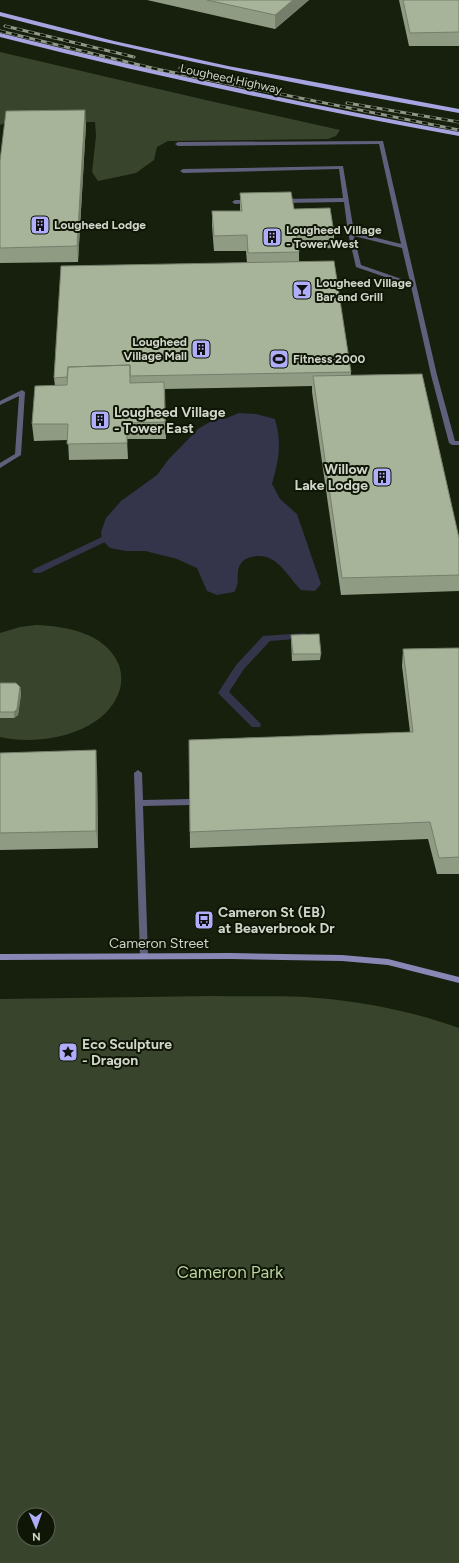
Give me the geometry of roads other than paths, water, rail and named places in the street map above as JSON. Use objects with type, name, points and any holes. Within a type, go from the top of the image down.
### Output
[{"type":"main road","name":"Lougheed Highway","points":[[0,14],[132,47],[252,73],[376,97],[459,111]]},
{"type":"main road","name":"Lougheed Highway","points":[[0,35],[135,69],[252,95],[459,134]]},
{"type":"street","name":"Cameron Street","points":[[0,957],[144,956],[342,958],[388,962],[459,980]]},
{"type":"lane","points":[[178,144],[381,142],[434,375],[452,443],[459,444]]},
{"type":"lane","points":[[183,171],[341,167],[351,233],[358,266],[414,285]]},
{"type":"lane","points":[[275,201],[346,200]]},
{"type":"lane","points":[[235,202],[259,202]]},
{"type":"lane","points":[[351,233],[405,247]]},
{"type":"lane","points":[[0,402],[22,392],[18,455],[0,466]]},
{"type":"lane","points":[[138,773],[144,956]]},
{"type":"lane","points":[[139,803],[190,802]]},
{"type":"water","points":[[239,413],[256,414],[275,419],[279,452],[272,484],[280,499],[297,514],[321,584],[315,591],[301,590],[274,561],[260,556],[248,558],[241,563],[238,572],[237,585],[234,592],[217,595],[207,591],[197,568],[177,559],[145,551],[126,551],[110,548],[102,540],[101,532],[106,518],[121,501],[157,475],[168,460],[198,429],[213,420],[227,418]]},
{"type":"waterway","points":[[37,571],[102,540]]},
{"type":"waterway","points":[[256,724],[223,693],[240,667],[267,638],[305,636]]},
{"type":"railway","points":[[5,26],[134,57]]},
{"type":"railway","points":[[0,31],[156,69],[459,130]]},
{"type":"railway","points":[[180,68],[241,81]]},
{"type":"railway","points":[[347,103],[459,122]]},
{"type":"place","name":"Lougheed Lodge","points":[[40,225]]},
{"type":"place","name":"Lougheed Village - Tower West","points":[[272,237]]},
{"type":"place","name":"Lougheed Village Bar and Grill","points":[[302,290]]},
{"type":"place","name":"Lougheed Village Mall","points":[[201,349]]},
{"type":"place","name":"Fitness 2000","points":[[279,359]]},
{"type":"place","name":"Lougheed Village - Tower East","points":[[100,420]]},
{"type":"place","name":"Willow Lake Lodge","points":[[382,477]]},
{"type":"place","name":"Cameron St (EB) at Beaverbrook Dr","points":[[204,920]]},
{"type":"place","name":"Eco Sculpture - Dragon","points":[[68,1052]]},
{"type":"park label","name":"Cameron Park","points":[[230,1272]]}]
